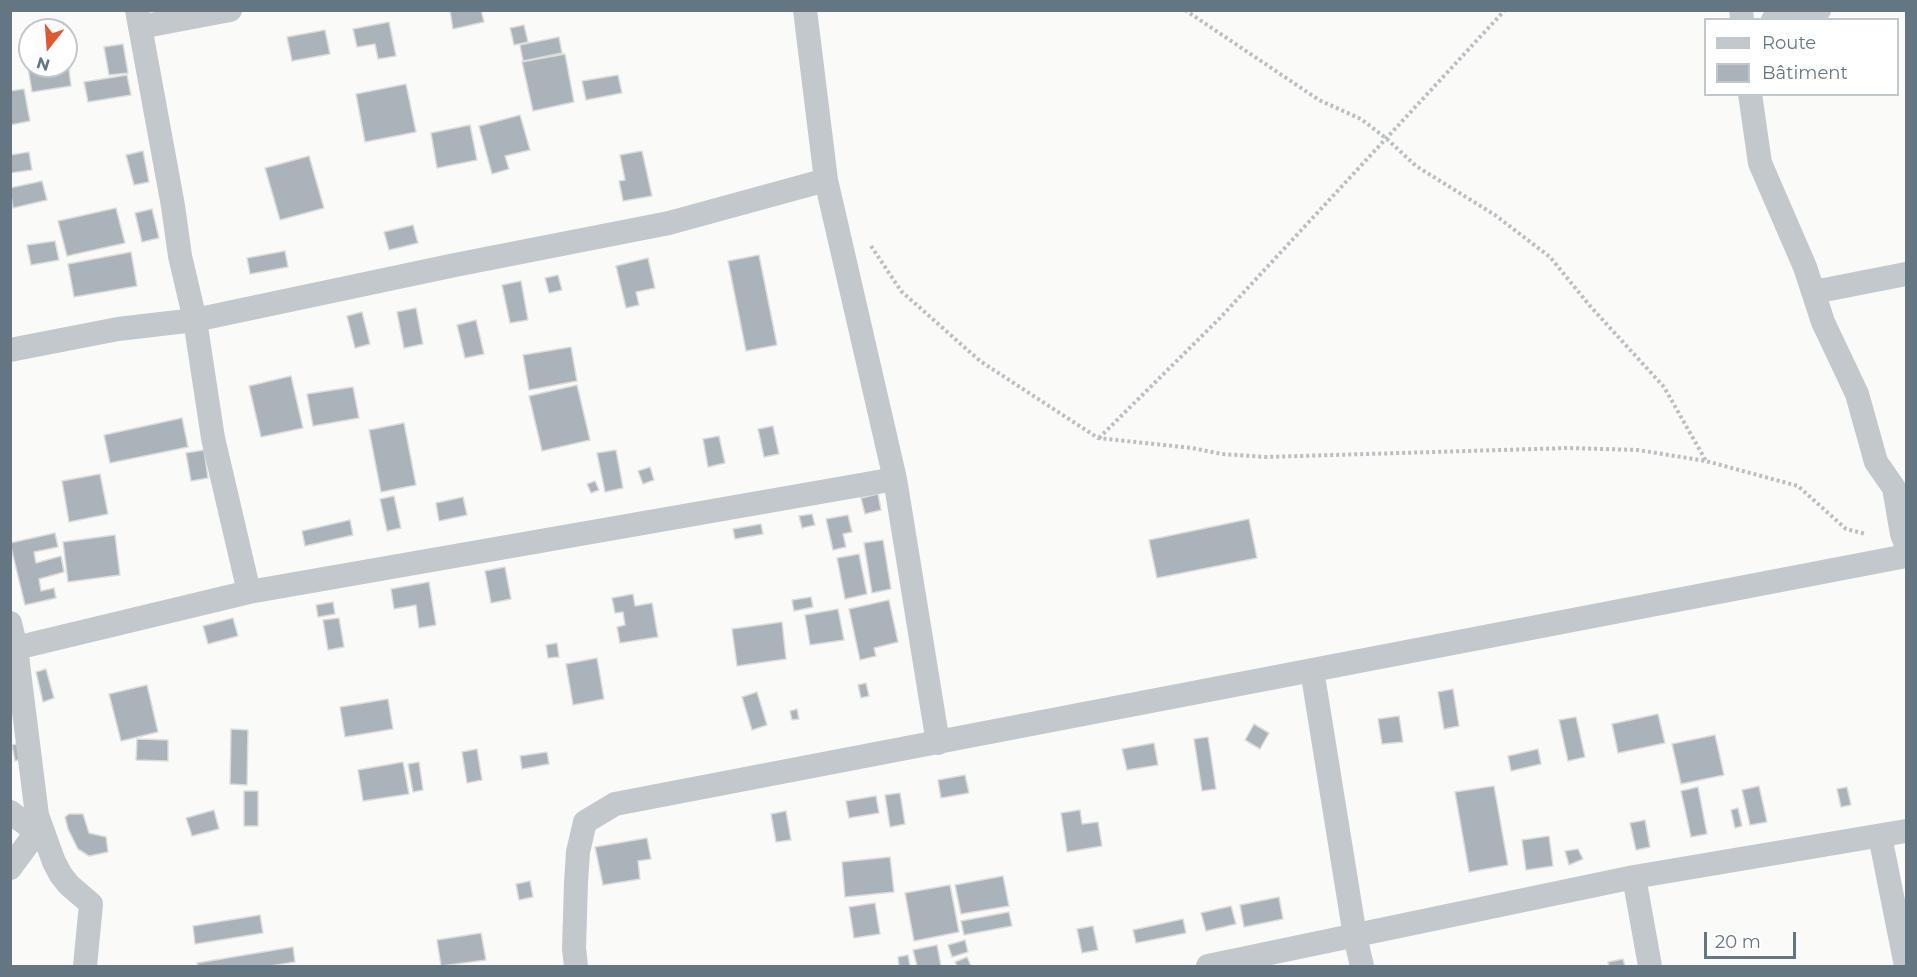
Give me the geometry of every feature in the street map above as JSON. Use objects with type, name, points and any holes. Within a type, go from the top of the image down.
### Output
[{"type":"street","points":[[230,10],[139,19],[180,256],[195,320],[213,438],[249,592]]},
{"type":"street","points":[[805,10],[826,180],[895,479],[938,743]]},
{"type":"street","points":[[1782,18],[1819,10]]},
{"type":"street","points":[[576,966],[574,949],[576,882],[578,852],[585,822],[615,804],[1312,670],[1905,545],[1894,488],[1876,462],[1857,394],[1823,322],[1814,292],[1760,163],[1750,96]]},
{"type":"street","points":[[10,350],[118,329],[195,320],[669,223],[826,180]]},
{"type":"street","points":[[1814,292],[1906,274]]},
{"type":"street","points":[[16,648],[249,592],[895,479]]},
{"type":"street","points":[[10,622],[16,648],[39,829],[61,875],[91,904],[85,966]]},
{"type":"street","points":[[1312,670],[1355,936],[1362,966]]},
{"type":"street","points":[[10,812],[39,829]]},
{"type":"street","points":[[10,868],[39,829]]},
{"type":"street","points":[[1208,966],[1634,877],[1906,831]]},
{"type":"street","points":[[1880,837],[1906,966]]},
{"type":"street","points":[[1634,877],[1650,966]]},
{"type":"path","points":[[1185,10],[1319,100],[1361,119],[1416,166],[1495,215],[1550,256],[1590,306],[1664,387],[1706,461]]},
{"type":"path","points":[[1098,438],[1220,318],[1505,10]]},
{"type":"path","points":[[870,245],[901,291],[980,361],[1098,438],[1191,448],[1222,454],[1266,457],[1568,448],[1638,450],[1706,461],[1798,486],[1846,528],[1905,545]]},
{"type":"building","points":[[481,10],[484,22],[453,29],[450,11]]},
{"type":"building","points":[[389,22],[396,56],[378,59],[375,44],[357,47],[353,29]]},
{"type":"building","points":[[524,25],[528,42],[514,45],[510,28]]},
{"type":"building","points":[[325,30],[330,54],[292,61],[287,37]]},
{"type":"building","points":[[559,37],[562,53],[523,61],[520,45]]},
{"type":"building","points":[[123,44],[128,73],[109,75],[104,47]]},
{"type":"building","points":[[565,54],[574,102],[533,111],[522,62]]},
{"type":"building","points":[[127,75],[131,95],[88,102],[84,82]]},
{"type":"building","points":[[618,75],[622,93],[586,100],[582,81]]},
{"type":"building","points":[[30,78],[70,78],[71,86],[32,92]]},
{"type":"building","points":[[406,84],[416,132],[365,142],[356,94]]},
{"type":"building","points":[[24,89],[30,121],[10,125],[10,91]]},
{"type":"building","points":[[520,115],[530,150],[505,156],[509,169],[492,174],[479,126]]},
{"type":"building","points":[[470,125],[477,160],[437,168],[431,133]]},
{"type":"building","points":[[143,151],[149,182],[134,185],[126,155]]},
{"type":"building","points":[[642,151],[652,196],[623,201],[619,181],[625,180],[620,155]]},
{"type":"building","points":[[29,152],[32,170],[10,173],[10,155]]},
{"type":"building","points":[[309,156],[324,208],[280,220],[265,168]]},
{"type":"building","points":[[42,181],[47,200],[13,208],[10,188]]},
{"type":"building","points":[[116,208],[125,243],[67,256],[58,221]]},
{"type":"building","points":[[152,209],[159,238],[142,242],[135,213]]},
{"type":"building","points":[[413,225],[418,243],[389,250],[384,232]]},
{"type":"building","points":[[55,241],[59,260],[31,265],[27,245]]},
{"type":"building","points":[[285,251],[288,267],[250,274],[247,258]]},
{"type":"building","points":[[131,252],[137,286],[74,297],[68,264]]},
{"type":"building","points":[[759,255],[777,345],[746,351],[728,261]]},
{"type":"building","points":[[648,258],[655,288],[636,292],[639,305],[626,308],[616,266]]},
{"type":"building","points":[[558,275],[562,290],[549,293],[545,278]]},
{"type":"building","points":[[521,281],[528,320],[510,323],[502,285]]},
{"type":"building","points":[[416,308],[423,344],[404,348],[397,312]]},
{"type":"building","points":[[362,312],[370,344],[355,348],[347,316]]},
{"type":"building","points":[[476,320],[484,354],[465,358],[457,325]]},
{"type":"building","points":[[571,347],[577,381],[529,390],[523,355]]},
{"type":"building","points":[[291,376],[303,428],[261,437],[249,386]]},
{"type":"building","points":[[577,385],[590,440],[542,451],[529,396]]},
{"type":"building","points":[[353,387],[359,418],[313,426],[307,394]]},
{"type":"building","points":[[182,418],[188,447],[110,463],[104,435]]},
{"type":"building","points":[[404,423],[416,485],[381,492],[369,430]]},
{"type":"building","points":[[773,426],[779,454],[764,457],[758,429]]},
{"type":"building","points":[[719,436],[725,463],[708,467],[703,439]]},
{"type":"building","points":[[204,450],[208,478],[191,481],[186,453]]},
{"type":"building","points":[[616,450],[623,488],[605,492],[597,453]]},
{"type":"building","points":[[650,467],[654,480],[643,484],[638,471]]},
{"type":"building","points":[[100,474],[108,514],[69,522],[62,481]]},
{"type":"building","points":[[595,481],[599,490],[591,493],[587,484]]},
{"type":"building","points":[[878,494],[881,510],[865,514],[861,498]]},
{"type":"building","points":[[394,496],[401,528],[387,531],[380,499]]},
{"type":"building","points":[[463,497],[467,515],[439,521],[436,503]]},
{"type":"building","points":[[812,514],[815,525],[802,528],[799,516]]},
{"type":"building","points":[[848,515],[852,532],[843,534],[846,547],[833,550],[826,519]]},
{"type":"building","points":[[1249,519],[1257,558],[1157,578],[1149,540]]},
{"type":"building","points":[[350,520],[353,535],[305,546],[302,531]]},
{"type":"building","points":[[761,524],[763,534],[735,539],[733,529]]},
{"type":"building","points":[[55,533],[58,547],[34,552],[36,563],[61,556],[64,572],[39,579],[41,591],[54,588],[56,598],[25,605],[10,543]]},
{"type":"building","points":[[115,535],[120,575],[68,582],[63,542]]},
{"type":"building","points":[[883,540],[891,589],[872,593],[864,543]]},
{"type":"building","points":[[859,554],[867,594],[845,599],[837,558]]},
{"type":"building","points":[[505,567],[511,599],[491,603],[485,571]]},
{"type":"building","points":[[429,582],[436,625],[419,628],[416,605],[394,609],[391,589]]},
{"type":"building","points":[[633,594],[635,606],[652,603],[658,637],[620,643],[617,627],[625,625],[623,612],[615,613],[612,598]]},
{"type":"building","points":[[811,597],[813,607],[794,611],[792,600]]},
{"type":"building","points":[[889,600],[898,642],[874,648],[876,656],[860,660],[849,609]]},
{"type":"building","points":[[333,602],[335,614],[318,617],[316,605]]},
{"type":"building","points":[[838,609],[844,640],[810,645],[805,615]]},
{"type":"building","points":[[233,618],[238,636],[208,644],[203,626]]},
{"type":"building","points":[[339,618],[344,647],[328,650],[323,620]]},
{"type":"building","points":[[782,622],[786,659],[737,666],[732,629]]},
{"type":"building","points":[[557,643],[559,657],[548,658],[546,645]]},
{"type":"building","points":[[597,658],[604,699],[573,705],[566,664]]},
{"type":"building","points":[[46,669],[54,698],[43,702],[36,672]]},
{"type":"building","points":[[866,683],[869,696],[861,698],[858,685]]},
{"type":"building","points":[[147,685],[158,732],[121,741],[109,694]]},
{"type":"building","points":[[1453,689],[1459,726],[1444,729],[1438,692]]},
{"type":"building","points":[[757,692],[767,725],[752,730],[742,697]]},
{"type":"building","points":[[388,699],[393,729],[345,737],[340,707]]},
{"type":"building","points":[[797,709],[799,719],[792,720],[790,711]]},
{"type":"building","points":[[1658,714],[1665,743],[1618,753],[1612,724]]},
{"type":"building","points":[[1399,716],[1403,742],[1382,744],[1378,719]]},
{"type":"building","points":[[1576,717],[1585,757],[1568,761],[1559,720]]},
{"type":"building","points":[[1254,724],[1269,733],[1260,749],[1245,740]]},
{"type":"building","points":[[231,729],[248,730],[247,785],[230,784]]},
{"type":"building","points":[[1715,735],[1724,775],[1681,784],[1672,744]]},
{"type":"building","points":[[1208,737],[1216,789],[1202,791],[1194,739]]},
{"type":"building","points":[[137,739],[168,740],[168,761],[136,760]]},
{"type":"building","points":[[21,743],[24,758],[15,761],[12,745]]},
{"type":"building","points":[[1154,743],[1158,765],[1127,770],[1122,749]]},
{"type":"building","points":[[477,749],[482,780],[467,783],[462,752]]},
{"type":"building","points":[[1538,749],[1541,764],[1511,771],[1508,756]]},
{"type":"building","points":[[547,752],[549,764],[522,769],[520,756]]},
{"type":"building","points":[[403,762],[409,794],[363,801],[358,770]]},
{"type":"building","points":[[419,762],[423,790],[413,792],[408,764]]},
{"type":"building","points":[[965,775],[969,793],[941,798],[938,780]]},
{"type":"building","points":[[1494,786],[1508,865],[1469,872],[1455,792]]},
{"type":"building","points":[[1759,786],[1767,822],[1750,825],[1742,790]]},
{"type":"building","points":[[1698,787],[1707,834],[1691,837],[1681,791]]},
{"type":"building","points":[[1847,787],[1851,805],[1841,807],[1837,789]]},
{"type":"building","points":[[244,791],[258,791],[258,826],[244,826]]},
{"type":"building","points":[[900,793],[905,824],[890,827],[885,795]]},
{"type":"building","points":[[876,796],[879,813],[849,818],[846,801]]},
{"type":"building","points":[[1738,808],[1742,826],[1735,828],[1731,810]]},
{"type":"building","points":[[214,810],[219,829],[192,836],[186,818]]},
{"type":"building","points":[[1080,810],[1082,824],[1098,822],[1102,846],[1067,852],[1061,813]]},
{"type":"building","points":[[786,811],[791,840],[776,842],[771,814]]},
{"type":"building","points":[[69,814],[83,814],[89,833],[106,837],[108,852],[89,856],[78,849],[68,829],[65,817]]},
{"type":"building","points":[[1645,820],[1650,847],[1636,850],[1630,823]]},
{"type":"building","points":[[1549,836],[1553,866],[1526,870],[1522,840]]},
{"type":"building","points":[[647,838],[651,859],[638,861],[640,879],[603,885],[595,847]]},
{"type":"building","points":[[1578,849],[1583,859],[1569,865],[1565,851]]},
{"type":"building","points":[[890,857],[894,892],[845,897],[842,862]]},
{"type":"building","points":[[1003,876],[1009,906],[961,914],[955,885]]},
{"type":"building","points":[[530,881],[533,897],[519,900],[516,884]]},
{"type":"building","points":[[950,885],[959,932],[914,941],[905,893]]},
{"type":"building","points":[[1279,897],[1283,919],[1244,927],[1240,905]]},
{"type":"building","points":[[875,903],[880,934],[854,938],[849,907]]},
{"type":"building","points":[[1231,906],[1236,924],[1206,931],[1201,913]]},
{"type":"building","points":[[1009,912],[1012,926],[964,935],[961,921]]},
{"type":"building","points":[[260,915],[263,933],[195,944],[193,926]]},
{"type":"building","points":[[1183,919],[1186,933],[1136,943],[1133,930]]},
{"type":"building","points":[[1093,926],[1098,950],[1082,953],[1077,929]]},
{"type":"building","points":[[481,933],[486,960],[441,966],[437,940]]},
{"type":"building","points":[[965,940],[968,952],[952,957],[948,945]]},
{"type":"building","points":[[937,945],[941,966],[917,966],[913,950]]},
{"type":"building","points":[[293,947],[295,962],[270,966],[198,966],[197,963]]},
{"type":"building","points":[[908,955],[910,966],[899,966],[898,957]]},
{"type":"building","points":[[967,957],[971,966],[957,966],[955,962]]},
{"type":"building","points":[[1623,959],[1625,966],[1609,966],[1608,962]]}]
